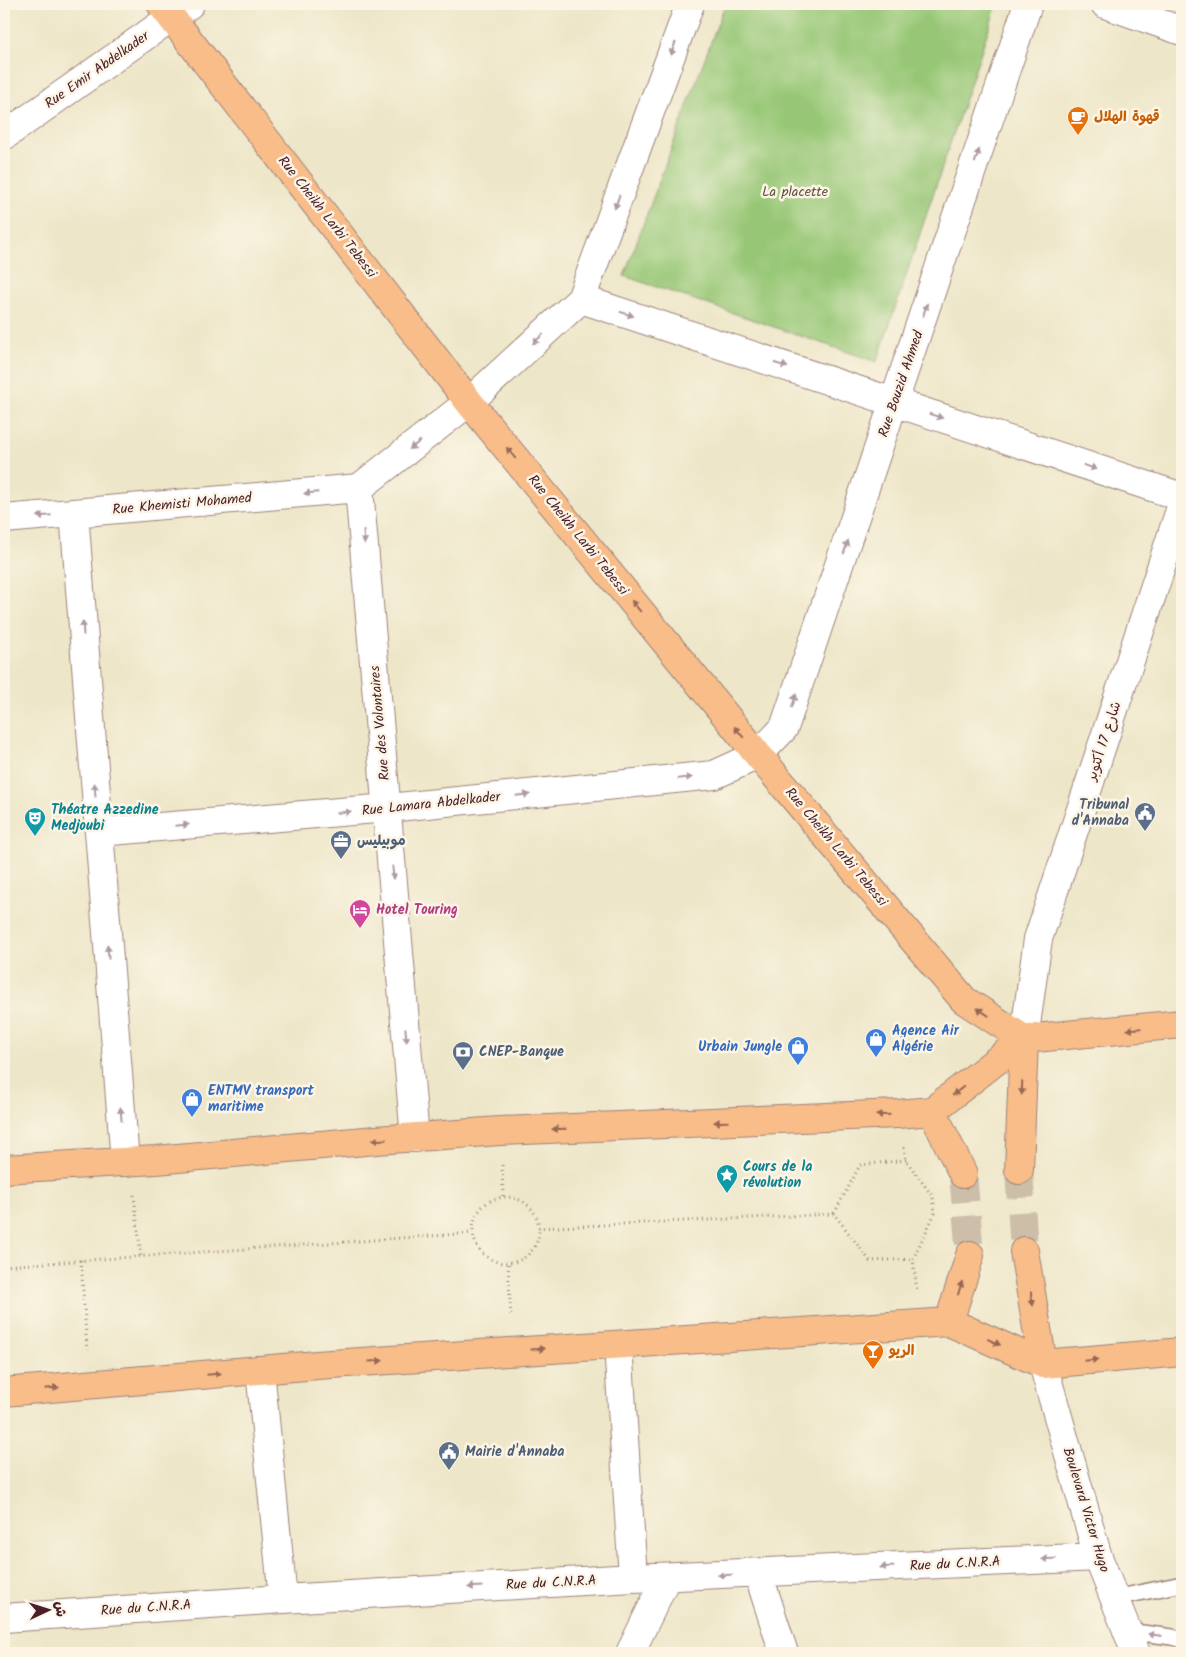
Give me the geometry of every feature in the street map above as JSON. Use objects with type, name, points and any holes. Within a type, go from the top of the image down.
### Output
[{"type":"main road","name":"Rue Cheikh Larbi Tebessi","points":[[174,8],[469,402],[758,754],[964,1000],[1024,1039]]},
{"type":"main road","points":[[4,1169],[156,1160],[500,1131],[932,1111],[1024,1039],[1182,1024]]},
{"type":"main road","points":[[1019,1170],[1024,1039]]},
{"type":"main road","points":[[932,1111],[964,1174]]},
{"type":"main road","points":[[1024,1251],[1043,1364]]},
{"type":"main road","points":[[949,1322],[970,1255]]},
{"type":"main road","points":[[4,1392],[513,1351],[949,1322],[1043,1364],[1182,1352]]},
{"type":"street","points":[[359,488],[469,402],[581,299],[690,4]]},
{"type":"street","name":"Rue Bouzid Ahmed","points":[[758,754],[784,728],[1028,4]]},
{"type":"street","points":[[1105,4],[1182,31]]},
{"type":"street","name":"Rue Emir Abdelkader","points":[[4,136],[174,8]]},
{"type":"street","points":[[581,299],[1182,497]]},
{"type":"street","name":"Rue Khemisti Mohamed","points":[[4,519],[359,488]]},
{"type":"street","name":"Rue des Volontaires","points":[[359,488],[388,808],[414,1138]]},
{"type":"street","name":"شارع 17 أكتوبر","points":[[1024,1039],[1038,939],[1182,504]]},
{"type":"street","points":[[74,513],[125,1162]]},
{"type":"street","name":"Rue Lamara Abdelkader","points":[[99,832],[388,808],[714,775],[758,754]]},
{"type":"street","points":[[618,1345],[633,1578]]},
{"type":"street","name":"Boulevard Victor Hugo","points":[[1043,1364],[1098,1557],[1131,1642]]},
{"type":"street","points":[[260,1370],[283,1598]]},
{"type":"street","name":"Rue du C.N.R.A","points":[[4,1618],[283,1598],[633,1578],[1098,1557]]},
{"type":"street","points":[[758,1573],[784,1653]]},
{"type":"street","points":[[630,1653],[667,1577]]},
{"type":"lane","points":[[1115,1598],[1182,1584]]},
{"type":"lane","points":[[1131,1642],[1182,1640]]},
{"type":"path","points":[[897,1114],[906,1160],[933,1197],[935,1213],[913,1259],[920,1324]]},
{"type":"path","points":[[140,1256],[134,1192],[156,1160]]},
{"type":"path","points":[[834,1214],[860,1165],[906,1160]]},
{"type":"path","points":[[503,1197],[516,1198],[528,1205],[536,1215],[538,1228],[537,1241],[531,1252],[521,1260],[508,1264],[496,1262],[484,1256],[476,1245],[473,1232],[474,1220],[481,1209],[491,1201],[503,1197]]},
{"type":"path","points":[[538,1228],[834,1214]]},
{"type":"path","points":[[834,1214],[870,1261],[913,1259]]},
{"type":"path","points":[[4,1266],[473,1232]]},
{"type":"path","points":[[81,1260],[89,1384]]},
{"type":"path","points":[[508,1264],[513,1351]]},
{"type":"green space","name":"La placette","points":[[725,4],[997,4],[877,362],[624,276]]},
{"type":"tunnel","points":[[1019,1170],[1024,1251]]},
{"type":"tunnel","points":[[963,1174],[970,1255]]},
{"type":"place","name":"قهوة الهلال","points":[[1078,136]]},
{"type":"place","name":"Tribunal d'Annaba","points":[[1145,832]]},
{"type":"place","name":"Théatre Azzedine Medjoubi","points":[[35,837]]},
{"type":"place","name":"موبيليس","points":[[341,860]]},
{"type":"place","name":"Hotel Touring","points":[[360,929]]},
{"type":"place","name":"Agence Air Algérie","points":[[876,1058]]},
{"type":"place","name":"Urbain Jungle","points":[[798,1066]]},
{"type":"place","name":"CNEP-Banque","points":[[463,1071]]},
{"type":"place","name":"ENTMV transport maritime","points":[[192,1118]]},
{"type":"place","name":"Cours de la révolution","points":[[727,1194]]},
{"type":"place","name":"الريو","points":[[873,1370]]},
{"type":"place","name":"Mairie d'Annaba","points":[[449,1471]]}]
